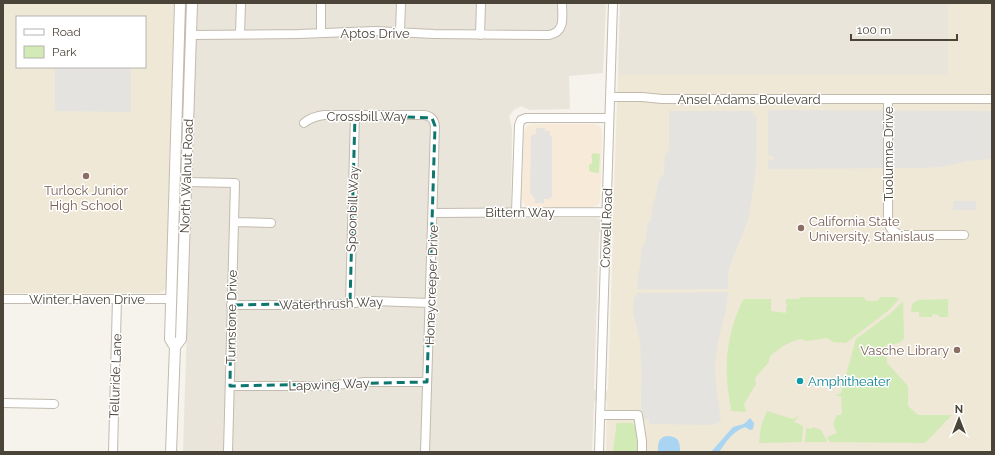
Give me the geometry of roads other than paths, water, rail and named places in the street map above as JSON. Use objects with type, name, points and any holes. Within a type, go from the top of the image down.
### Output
[{"type":"street","name":"North Walnut Road","points":[[171,452],[175,347],[170,339],[180,3]]},
{"type":"street","name":"North Walnut Road","points":[[175,347],[181,339],[192,3]]},
{"type":"street","points":[[240,34],[241,3]]},
{"type":"street","points":[[321,3],[321,34]]},
{"type":"street","points":[[400,32],[401,3]]},
{"type":"street","points":[[480,35],[481,3]]},
{"type":"street","name":"Aptos Drive","points":[[191,35],[321,34],[375,31],[434,34],[550,35],[558,32],[561,28],[562,3]]},
{"type":"street","name":"Crowell Road","points":[[599,452],[613,3]]},
{"type":"street","name":"Ansel Adams Boulevard","points":[[610,97],[642,97],[662,99],[992,99]]},
{"type":"street","name":"Tuolumne Drive","points":[[888,99],[889,226],[895,232],[902,235],[964,235]]},
{"type":"street","name":"Spoonbill Way","points":[[350,303],[355,115]]},
{"type":"street","name":"Crossbill Way","points":[[304,123],[310,118],[319,116],[428,116],[432,118]]},
{"type":"street","name":"Honeycreeper Drive","points":[[425,452],[435,126],[432,118]]},
{"type":"street","points":[[516,212],[519,125],[521,120],[526,118],[609,118]]},
{"type":"street","name":"Turnstone Drive","points":[[186,182],[236,183],[228,452]]},
{"type":"street","name":"Bittern Way","points":[[433,213],[606,212]]},
{"type":"street","points":[[234,222],[270,223]]},
{"type":"street","name":"Winter Haven Drive","points":[[3,299],[171,299]]},
{"type":"street","name":"Telluride Lane","points":[[113,452],[117,299]]},
{"type":"street","name":"Waterthrush Way","points":[[232,305],[329,305],[373,301],[430,302]]},
{"type":"street","name":"Lapwing Way","points":[[230,386],[325,386],[365,382],[428,382]]},
{"type":"street","points":[[3,403],[54,404]]},
{"type":"street","points":[[601,415],[638,415],[642,452]]},
{"type":"water","points":[[750,418],[754,423],[753,429],[750,430],[745,427],[740,429],[730,437],[719,452],[711,452],[733,427],[744,424]]},
{"type":"water","points":[[668,436],[677,439],[680,445],[680,452],[658,452],[660,439]]},
{"type":"place","name":"Turlock Junior High School","points":[[86,176]]},
{"type":"place","name":"California State University, Stanislaus","points":[[801,228]]},
{"type":"place","name":"Vasche Library","points":[[957,350]]},
{"type":"place","name":"Amphitheater","points":[[800,381]]}]
